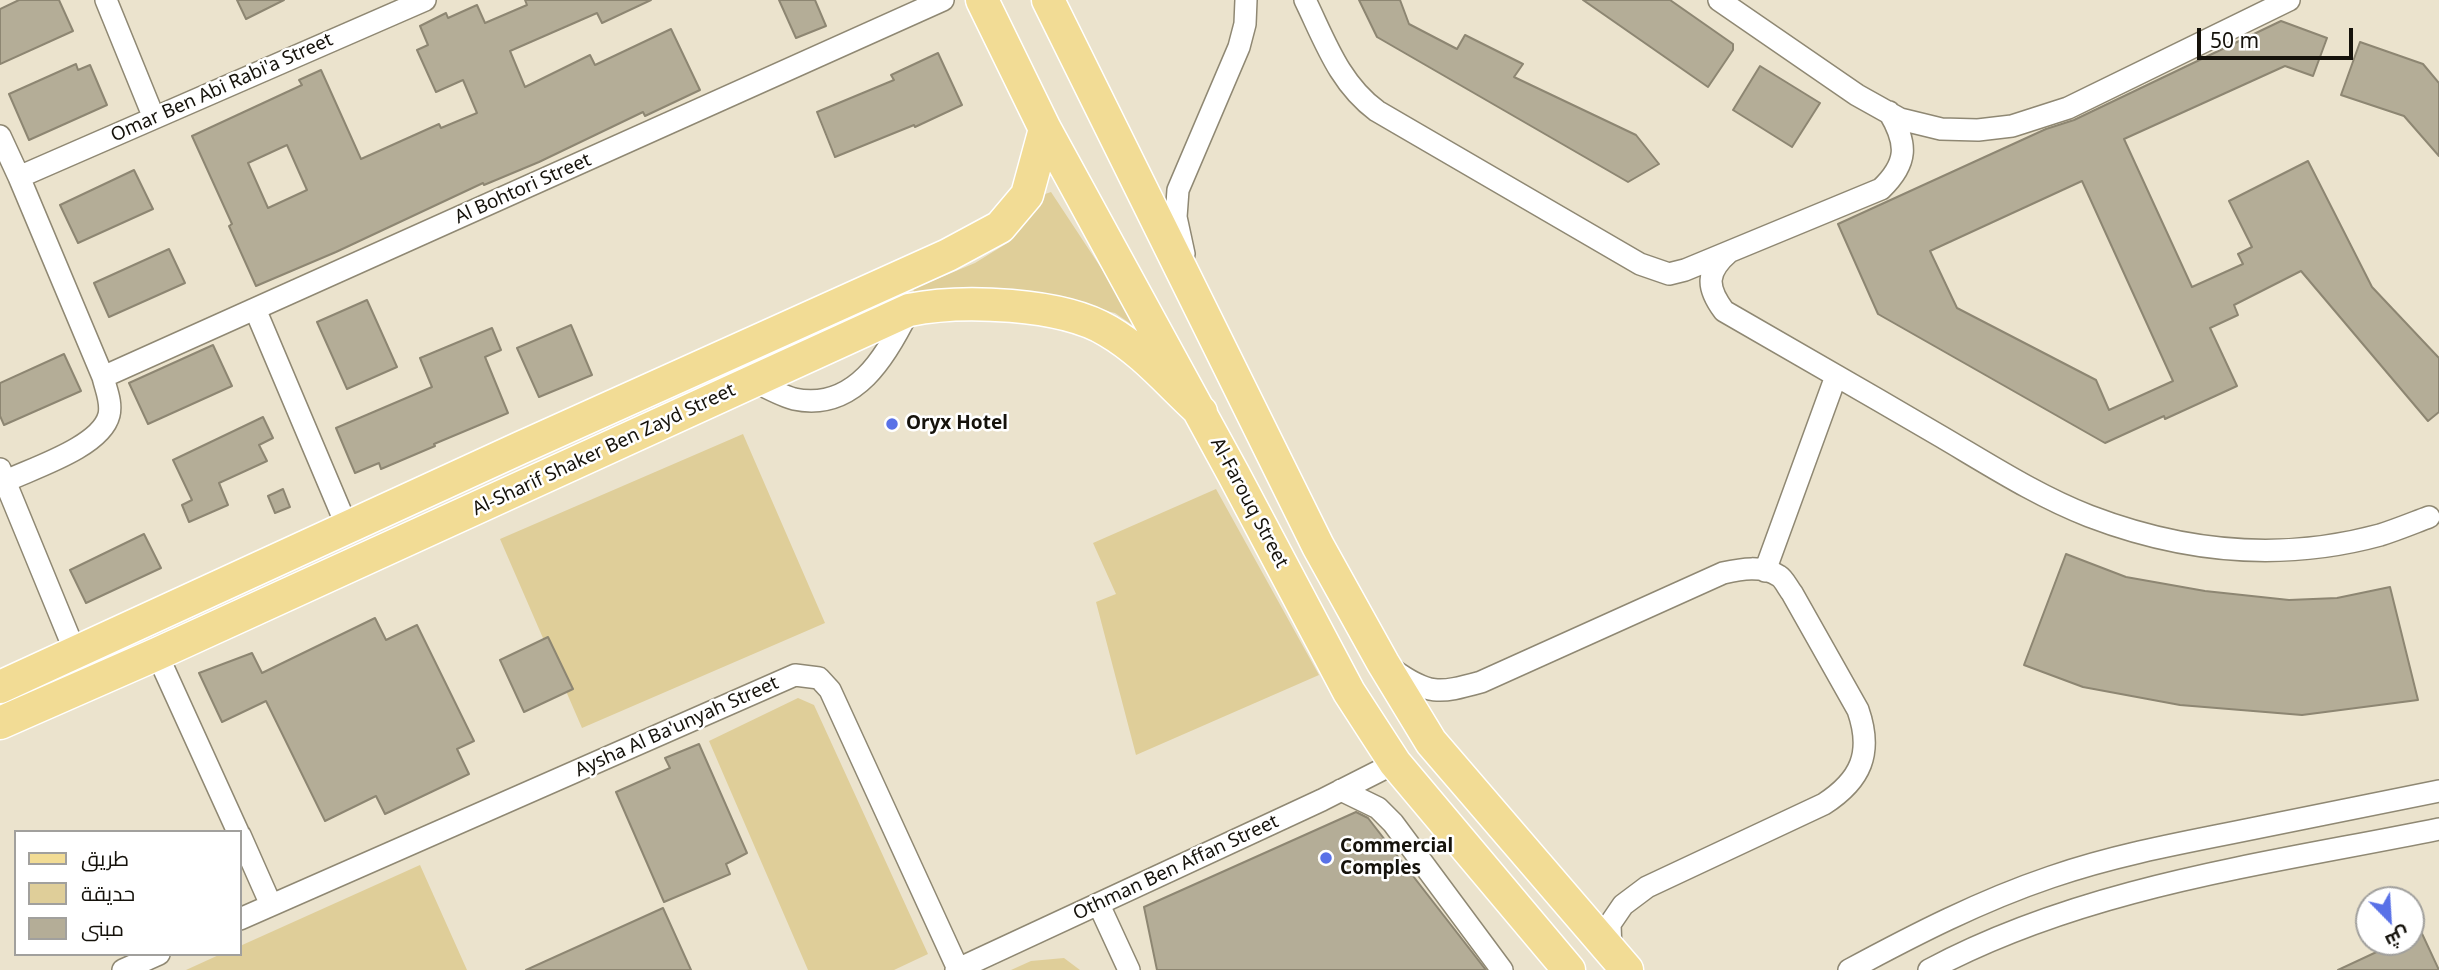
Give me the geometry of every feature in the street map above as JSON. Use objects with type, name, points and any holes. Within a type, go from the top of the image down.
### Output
[{"type":"main road","name":"Al-Farouq Street","points":[[982,0],[1045,129],[1201,412],[1349,692],[1395,763],[1569,970]]},
{"type":"main road","points":[[1048,0],[1318,546],[1383,663],[1431,741],[1619,961]]},
{"type":"main road","name":"Al-Sharif Shaker Ben Zayd Street","points":[[0,687],[948,255],[1000,228],[1027,195],[1045,129]]},
{"type":"main road","name":"Al-Sharif Shaker Ben Zayd Street","points":[[0,723],[157,654],[909,310],[969,303],[1042,311],[1093,323],[1130,346],[1201,412]]},
{"type":"main road","points":[[520,448],[538,480]]},
{"type":"street","points":[[106,0],[154,118]]},
{"type":"street","name":"Omar Ben Abi Rabi'a Street","points":[[19,177],[425,0]]},
{"type":"street","name":"Al Bohtori Street","points":[[103,377],[943,0]]},
{"type":"street","points":[[1198,300],[1176,217],[1178,190],[1239,47],[1245,24],[1246,0]]},
{"type":"street","points":[[1305,0],[1338,71],[1362,99],[1377,111],[1653,270],[1669,274],[1685,270],[1881,189],[1895,176],[1902,163],[1900,130],[1888,112]]},
{"type":"street","points":[[1719,0],[1857,95],[1900,118],[1941,130],[2001,127],[2042,118],[2068,108],[2289,0]]},
{"type":"street","points":[[0,136],[103,377],[109,399],[109,414],[104,426],[91,439],[3,475],[76,654]]},
{"type":"street","points":[[1729,252],[1717,262],[1712,273],[1713,296],[1724,311],[2028,487],[2088,515],[2177,542],[2222,550],[2277,551],[2332,545],[2380,535],[2429,517]]},
{"type":"street","points":[[255,309],[348,528]]},
{"type":"street","points":[[754,381],[795,399],[815,400],[837,395],[861,382],[881,362],[909,310]]},
{"type":"street","points":[[1765,570],[1836,376]]},
{"type":"street","points":[[1383,663],[1430,691],[1455,690],[1481,682],[1723,573],[1745,568],[1765,570],[1780,576],[1858,710],[1864,726],[1862,760],[1843,792],[1824,804],[1647,887],[1623,905],[1610,924],[1619,961]]},
{"type":"street","points":[[157,654],[237,830]]},
{"type":"street","name":"Aysha Al Ba'unyah Street","points":[[242,918],[794,675],[819,678],[825,682],[836,701],[957,970]]},
{"type":"street","name":"Othman Ben Affan Street","points":[[957,970],[1395,763]]},
{"type":"street","points":[[1341,790],[1378,808],[1393,823],[1502,970]]},
{"type":"street","points":[[1849,970],[1924,929],[2050,877],[2171,845],[2439,792]]},
{"type":"street","points":[[1930,970],[2006,933],[2063,912],[2180,881],[2439,830]]},
{"type":"street","points":[[242,841],[271,905]]},
{"type":"street","points":[[1099,905],[1129,970]]},
{"type":"street","points":[[123,970],[154,956]]},
{"type":"green space","points":[[1051,192],[1144,333],[1115,313],[1048,297],[917,300],[913,289],[975,263],[1009,242],[1045,194]]},
{"type":"green space","points":[[743,434],[825,623],[582,728],[500,539]]},
{"type":"green space","points":[[1216,489],[1319,675],[1136,755],[1096,602],[1116,594],[1093,543]]},
{"type":"green space","points":[[798,698],[814,705],[928,954],[894,970],[808,970],[709,741]]},
{"type":"green space","points":[[420,865],[467,970],[186,970],[217,956],[242,956],[242,945]]},
{"type":"green space","points":[[1064,958],[1080,970],[1011,970],[1031,961]]},
{"type":"building","points":[[19,0],[59,0],[73,31],[0,64],[0,9]]},
{"type":"building","points":[[237,0],[284,0],[246,19]]},
{"type":"building","points":[[525,0],[651,0],[602,23],[597,13],[510,51],[525,87],[590,55],[595,65],[671,29],[700,90],[645,116],[643,112],[539,162],[484,185],[483,183],[256,286],[229,226],[232,224],[192,136],[302,85],[299,80],[321,70],[361,159],[439,124],[441,128],[477,113],[463,80],[436,92],[417,50],[428,45],[420,26],[446,13],[448,18],[477,5],[485,23],[527,5]],"holes":[[[287,145],[307,190],[268,208],[248,163]]]},
{"type":"building","points":[[779,0],[815,0],[826,26],[796,38]]},
{"type":"building","points":[[1359,0],[1400,0],[1409,24],[1457,49],[1465,35],[1523,64],[1514,77],[1636,135],[1659,164],[1628,182],[1377,37]]},
{"type":"building","points":[[1583,0],[1670,0],[1733,44],[1733,50],[1708,87]]},
{"type":"building","points":[[2281,21],[2327,38],[2313,76],[2285,66],[2124,139],[2192,287],[2243,264],[2238,254],[2252,247],[2229,201],[2308,161],[2372,287],[2439,358],[2439,412],[2428,421],[2301,271],[2234,305],[2238,315],[2210,328],[2237,386],[2105,443],[1878,314],[1838,224],[2046,129],[2074,120]],"holes":[[[2082,181],[2173,381],[2109,410],[2096,380],[1957,308],[1930,251]]]},
{"type":"building","points":[[2360,42],[2423,64],[2439,83],[2439,156],[2404,116],[2341,95]]},
{"type":"building","points":[[938,53],[962,105],[915,127],[914,125],[835,157],[817,112],[894,80],[891,75]]},
{"type":"building","points":[[76,64],[78,70],[90,65],[107,105],[29,140],[9,94]]},
{"type":"building","points":[[1760,66],[1820,103],[1792,147],[1733,110]]},
{"type":"building","points":[[134,170],[153,209],[78,243],[60,205]]},
{"type":"building","points":[[169,249],[185,283],[109,317],[94,283]]},
{"type":"building","points":[[367,300],[397,367],[347,389],[317,322]]},
{"type":"building","points":[[571,325],[592,375],[539,397],[517,348]]},
{"type":"building","points":[[492,328],[501,350],[485,357],[508,413],[381,469],[379,463],[355,473],[336,428],[432,387],[420,358]]},
{"type":"building","points":[[213,345],[232,386],[148,424],[129,383]]},
{"type":"building","points":[[64,354],[81,391],[4,425],[0,416],[0,383]]},
{"type":"building","points":[[263,417],[273,438],[259,445],[267,461],[219,483],[228,505],[189,522],[182,505],[192,500],[173,460]]},
{"type":"building","points":[[283,489],[290,507],[275,513],[268,496]]},
{"type":"building","points":[[144,534],[161,568],[86,603],[70,570]]},
{"type":"building","points":[[2066,554],[2126,577],[2205,591],[2289,600],[2337,598],[2390,587],[2418,700],[2302,715],[2180,705],[2083,687],[2024,665]]},
{"type":"building","points":[[375,618],[386,640],[417,625],[474,741],[457,749],[469,774],[385,814],[376,796],[325,821],[266,701],[222,722],[199,673],[252,653],[262,673]]},
{"type":"building","points":[[548,637],[573,689],[524,712],[500,660]]},
{"type":"building","points":[[699,744],[747,853],[726,864],[730,874],[664,902],[616,792],[670,768],[665,758]]},
{"type":"building","name":"Commercial Comples","points":[[1356,812],[1368,818],[1486,970],[1157,970],[1144,907]]},
{"type":"building","points":[[663,908],[691,970],[526,970]]},
{"type":"building","points":[[2425,940],[2439,970],[2338,970],[2368,956],[2425,956]]},
{"type":"place","name":"Oryx Hotel","points":[[892,424]]},
{"type":"place","name":"Commercial Comples","points":[[1326,858]]}]
